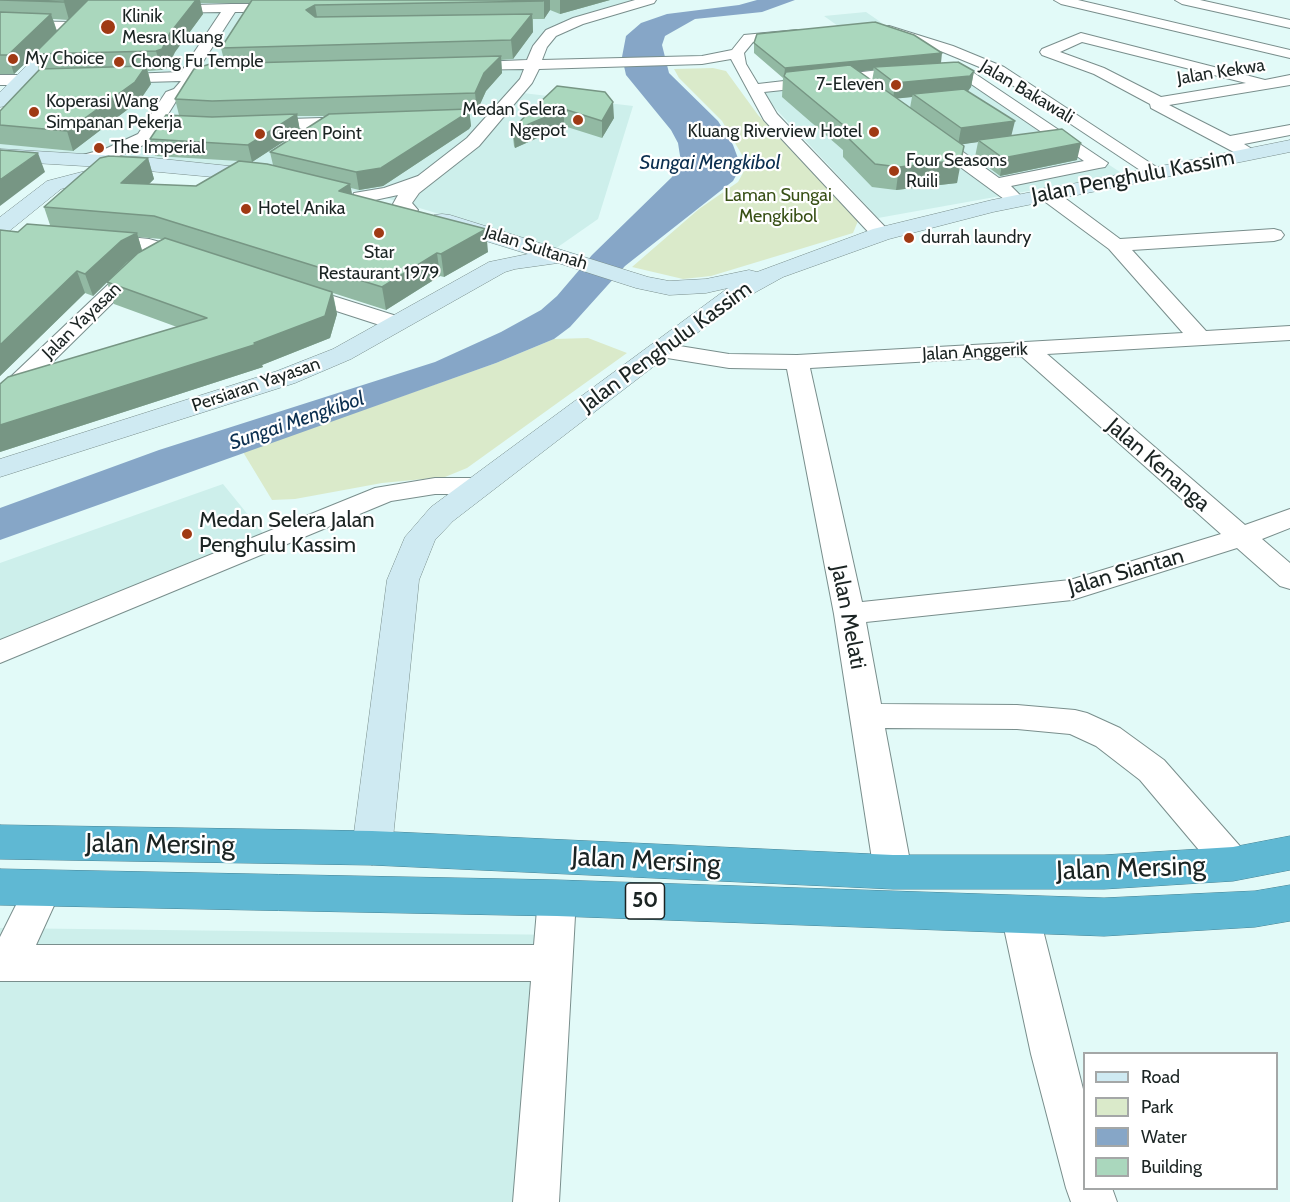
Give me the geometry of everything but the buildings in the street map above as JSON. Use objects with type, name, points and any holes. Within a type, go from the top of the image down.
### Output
[{"type":"highway","name":"Jalan Mersing","points":[[0,842],[372,848],[893,872],[1104,872],[1233,864],[1290,853]]},
{"type":"highway","name":"Jalan Mersing","points":[[0,888],[556,898],[1104,917],[1255,909],[1290,903]]},
{"type":"street","points":[[352,195],[388,193],[419,181],[473,142],[527,80],[540,46],[551,33],[561,27],[649,0]]},
{"type":"street","points":[[1061,0],[1290,54]]},
{"type":"street","points":[[1182,0],[1290,24]]},
{"type":"street","points":[[1121,14],[1147,3]]},
{"type":"street","points":[[0,102],[95,5],[114,10]]},
{"type":"street","points":[[159,164],[145,160],[143,155],[149,131],[172,95],[167,92],[186,76],[231,8]]},
{"type":"street","points":[[149,9],[253,8],[243,24]]},
{"type":"street","points":[[541,24],[561,27]]},
{"type":"street","points":[[0,25],[75,26]]},
{"type":"street","name":"Jalan Bakawali","points":[[874,26],[948,50],[1004,73],[1155,172]]},
{"type":"street","points":[[806,33],[749,38],[740,62],[770,117],[881,234]]},
{"type":"street","points":[[1159,102],[1099,71],[1047,52],[1081,37],[1269,84]]},
{"type":"street","points":[[540,46],[555,58],[578,64]]},
{"type":"street","points":[[210,75],[221,58]]},
{"type":"street","points":[[533,66],[445,68],[487,69],[578,64],[740,62]]},
{"type":"street","points":[[487,69],[512,80],[519,90]]},
{"type":"street","points":[[945,70],[1069,142],[1099,163],[996,184]]},
{"type":"street","points":[[753,88],[945,70],[1004,73]]},
{"type":"street","points":[[96,78],[245,74]]},
{"type":"street","points":[[851,78],[870,92]]},
{"type":"street","points":[[0,80],[45,79]]},
{"type":"street","name":"Jalan Kekwa","points":[[1251,154],[1162,110],[1157,105],[1159,102],[1290,80]]},
{"type":"street","points":[[473,119],[495,118]]},
{"type":"street","points":[[238,125],[374,121]]},
{"type":"street","points":[[298,142],[327,123]]},
{"type":"street","points":[[916,126],[1017,200]]},
{"type":"street","name":"Jalan Penghulu Kassim","points":[[1227,142],[1290,130]]},
{"type":"street","points":[[85,159],[111,153],[149,131]]},
{"type":"street","points":[[1033,142],[1108,142]]},
{"type":"street","name":"Jalan Penghulu Kassim","points":[[372,848],[403,580],[421,537],[442,514],[711,311],[740,290],[775,272],[881,234],[1017,200],[1290,146]]},
{"type":"street","points":[[953,153],[976,150]]},
{"type":"street","points":[[0,153],[159,164],[282,179]]},
{"type":"street","points":[[250,174],[270,161]]},
{"type":"street","points":[[0,164],[51,168],[58,175],[54,185]]},
{"type":"street","points":[[0,227],[54,185],[94,173],[159,164]]},
{"type":"street","points":[[408,210],[402,204],[419,181]]},
{"type":"street","points":[[1047,194],[1116,245],[1200,338]]},
{"type":"street","name":"Jalan Sultanah","points":[[352,195],[499,236],[644,283],[669,288],[696,287],[775,272]]},
{"type":"street","points":[[0,233],[23,234]]},
{"type":"street","points":[[1116,245],[1274,235]]},
{"type":"street","points":[[497,267],[507,254],[506,247],[499,236]]},
{"type":"street","points":[[82,239],[140,244],[169,250],[213,264]]},
{"type":"street","name":"Jalan Yayasan","points":[[0,400],[136,268],[169,250]]},
{"type":"street","name":"Persiaran Yayasan","points":[[0,468],[286,377],[342,354],[497,267],[530,260],[564,257]]},
{"type":"street","name":"Jalan Sultanah","points":[[644,283],[660,292],[711,311]]},
{"type":"street","points":[[281,286],[395,323]]},
{"type":"street","name":"Jalan Anggerik","points":[[661,350],[729,361],[797,363],[1290,333]]},
{"type":"street","name":"Jalan Kenanga","points":[[1027,349],[1290,579]]},
{"type":"street","name":"Jalan Melati","points":[[797,363],[849,614],[893,872]]},
{"type":"street","points":[[0,652],[385,494],[435,486],[480,486]]},
{"type":"street","name":"Jalan Siantan","points":[[849,614],[1072,590],[1240,537],[1290,518]]},
{"type":"street","points":[[866,716],[1017,717],[1075,722],[1108,736],[1152,770],[1233,864]]},
{"type":"street","points":[[43,888],[4,963],[552,963]]},
{"type":"street","points":[[536,1202],[556,898]]},
{"type":"street","points":[[1020,914],[1052,1054],[1083,1169]]},
{"type":"shaded area","points":[[107,0],[642,0],[558,24],[549,30],[532,45],[522,81],[514,92],[633,106],[598,219],[555,249],[393,200],[313,181],[0,149],[0,110],[43,69]]},
{"type":"shaded area","points":[[866,12],[882,23],[838,26],[824,16]]},
{"type":"shaded area","points":[[932,71],[970,73],[1123,174],[878,218],[758,90]]},
{"type":"shaded area","points":[[223,484],[275,548],[0,660],[0,563]]},
{"type":"shaded area","points":[[0,928],[568,935],[552,1202],[0,1202]]},
{"type":"green space","name":"Laman Sungai Mengkibol","points":[[713,68],[726,71],[758,115],[858,221],[853,233],[711,276],[683,279],[632,267],[699,209],[738,182],[744,171],[745,160],[722,121],[679,78],[674,69]]},
{"type":"green space","points":[[588,338],[627,353],[467,468],[445,477],[382,483],[295,499],[272,500],[243,452],[496,363],[554,339]]},
{"type":"water","name":"Sungai Mengkibol","points":[[757,0],[795,0],[762,12],[695,19],[665,36],[662,45],[669,73],[718,121],[733,145],[739,161],[738,172],[733,181],[625,266],[570,327],[554,339],[496,363],[0,540],[0,508],[159,450],[435,362],[501,332],[541,310],[557,296],[592,255],[672,177],[681,162],[678,143],[671,130],[626,75],[622,57],[626,36],[641,23],[667,14],[739,5]]},
{"type":"place","name":"Klinik Mesra Kluang","points":[[108,27]]},
{"type":"place","name":"My Choice","points":[[13,59]]},
{"type":"place","name":"Chong Fu Temple","points":[[119,62]]},
{"type":"place","name":"7-Eleven","points":[[896,85]]},
{"type":"place","name":"Koperasi Wang Simpanan Pekerja","points":[[34,112]]},
{"type":"place","name":"Medan Selera Ngepot","points":[[578,120]]},
{"type":"place","name":"Kluang Riverview Hotel","points":[[874,132]]},
{"type":"place","name":"Green Point","points":[[260,134]]},
{"type":"place","name":"The Imperial","points":[[99,148]]},
{"type":"place","name":"Four Seasons Ruili","points":[[894,171]]},
{"type":"place","name":"Hotel Anika","points":[[246,209]]},
{"type":"place","name":"Star Restaurant 1979","points":[[379,233]]},
{"type":"place","name":"durrah laundry","points":[[909,238]]},
{"type":"place","name":"Medan Selera Jalan Penghulu Kassim","points":[[187,534]]}]
